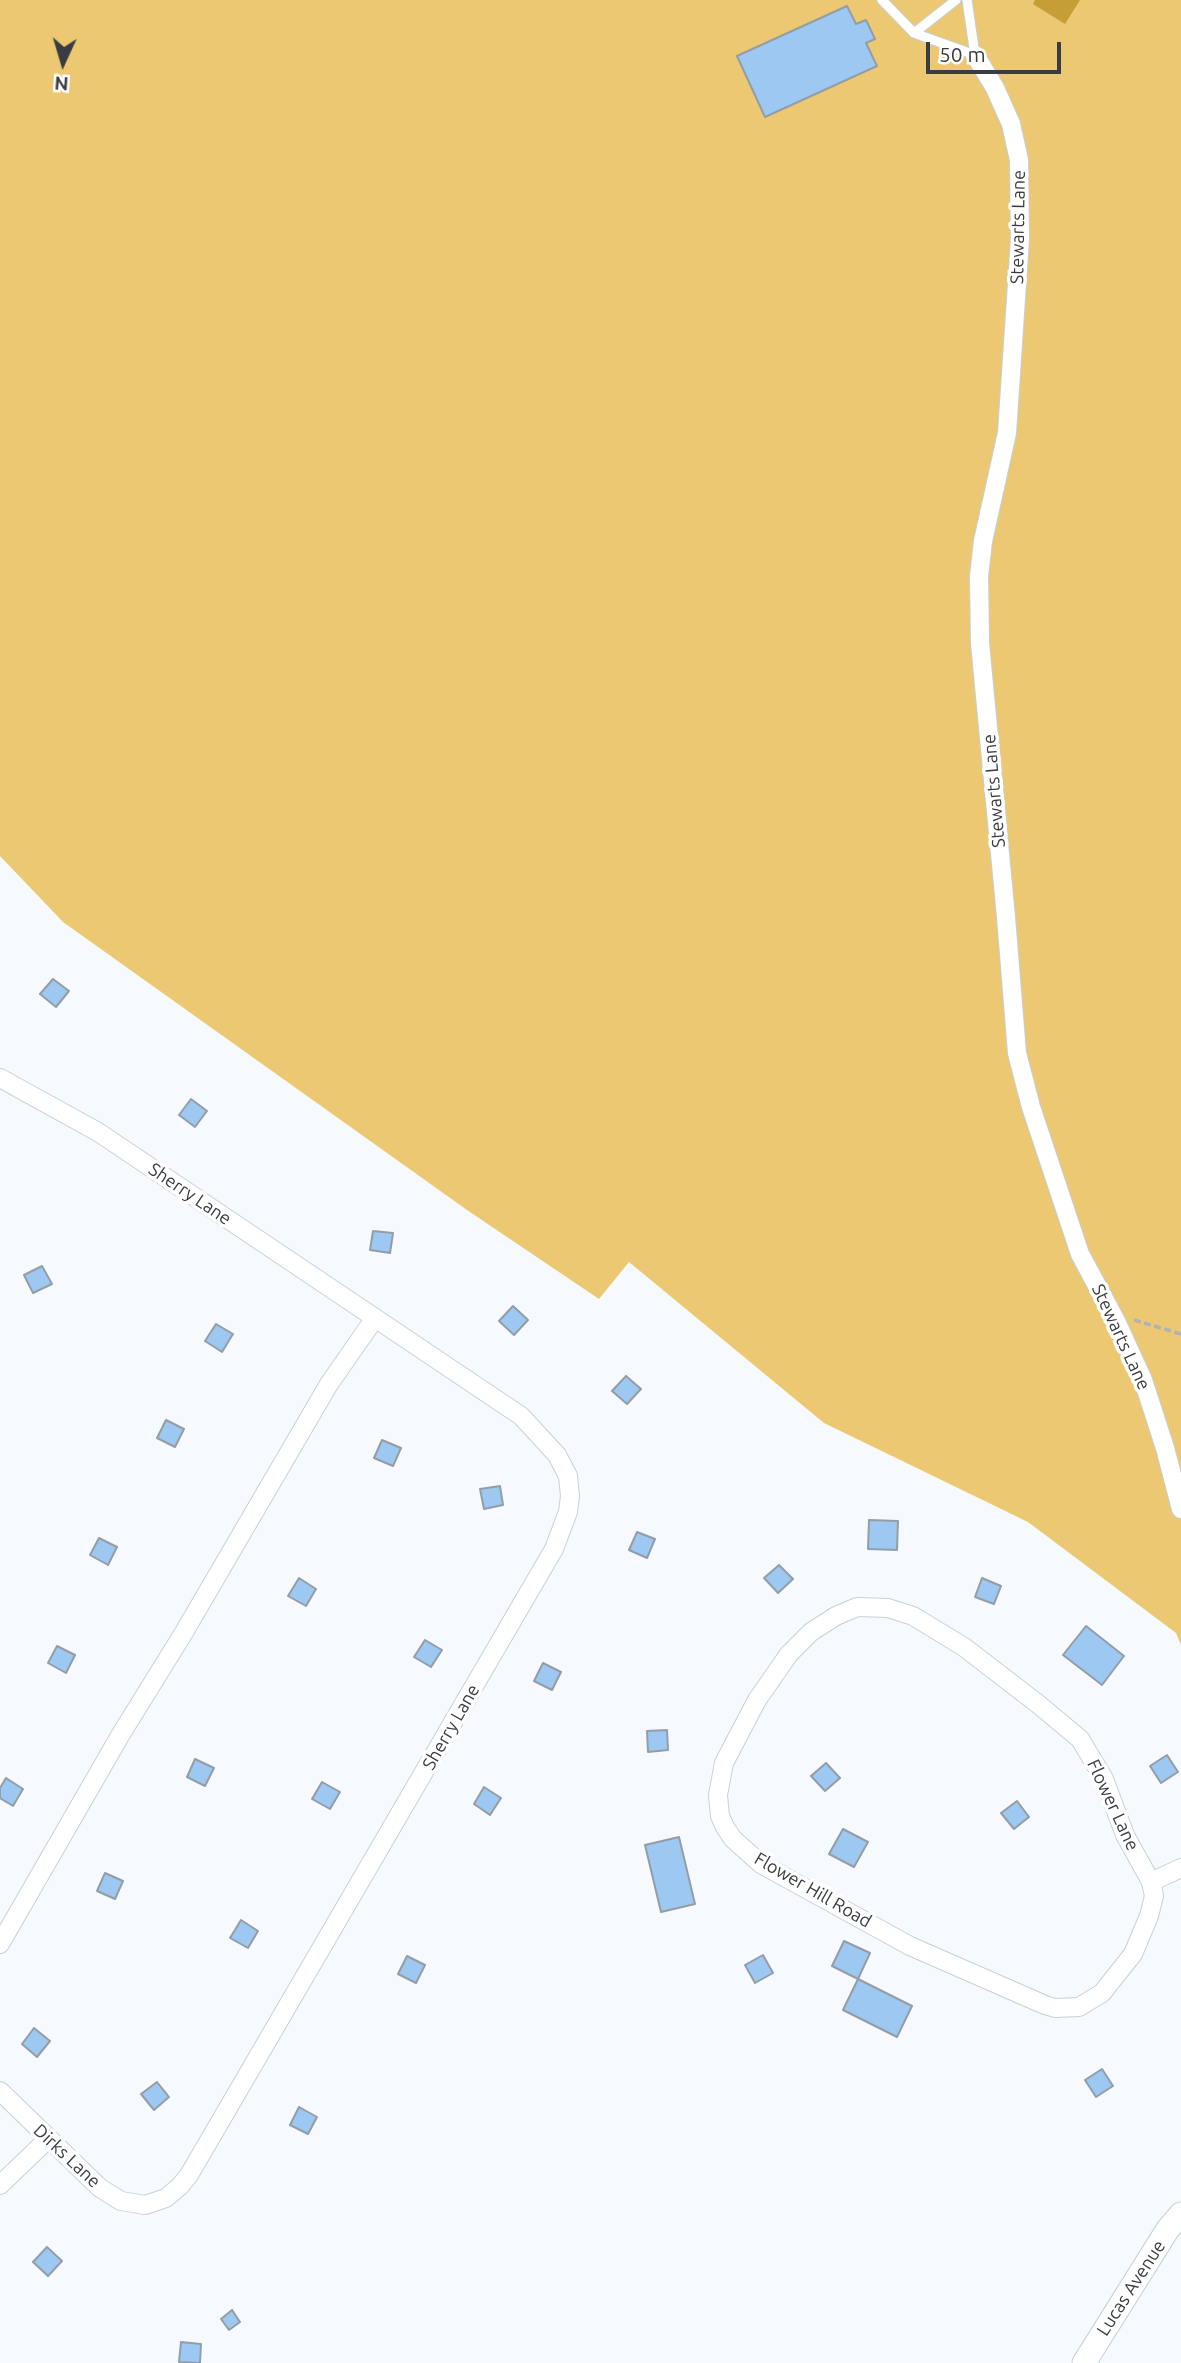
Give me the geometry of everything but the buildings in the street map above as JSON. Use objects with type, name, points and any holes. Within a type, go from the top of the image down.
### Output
[{"type":"street","name":"Stewarts Lane","points":[[975,55],[995,88],[1011,124],[1019,160],[1020,239],[1007,433],[983,541],[979,576],[980,643],[1017,1054],[1031,1107],[1080,1254],[1112,1313],[1143,1380],[1181,1509]]},
{"type":"street","name":"Sherry Lane","points":[[0,1077],[98,1132],[521,1416],[557,1455],[568,1476],[568,1512],[554,1549],[189,2175],[180,2186]]},
{"type":"street","points":[[0,1944],[329,1384],[375,1318]]},
{"type":"street","name":"Flower Hill Road","points":[[1038,1703],[964,1647],[913,1616],[888,1608],[857,1607],[836,1616],[811,1632],[789,1654],[742,1725],[724,1763],[718,1795],[724,1828],[761,1864],[910,1946],[1055,2008],[1079,2007],[1102,1993],[1133,1954],[1149,1916],[1154,1896],[1151,1882]]},
{"type":"street","name":"Flower Lane","points":[[1038,1703],[1080,1739],[1104,1779],[1125,1835],[1151,1882]]},
{"type":"street","points":[[1151,1882],[1181,1868]]},
{"type":"street","name":"Dirks Lane","points":[[0,2091],[100,2188],[121,2201],[145,2205],[166,2198],[180,2186]]},
{"type":"street","points":[[0,2185],[48,2139]]},
{"type":"street","name":"Lucas Avenue","points":[[1084,2363],[1161,2240],[1181,2214]]},
{"type":"lane","points":[[882,0],[914,33],[975,55],[967,0]]},
{"type":"lane","points":[[914,33],[957,0]]},
{"type":"path","points":[[1112,1313],[1181,1334]]},
{"type":"shaded area","points":[[0,0],[1181,0],[1181,1645],[1176,1633],[1028,1522],[824,1423],[629,1262],[599,1299],[467,1210],[63,922],[0,856]]},
{"type":"shaded area","points":[[1035,0],[1080,0],[1065,24],[1033,4]]}]
